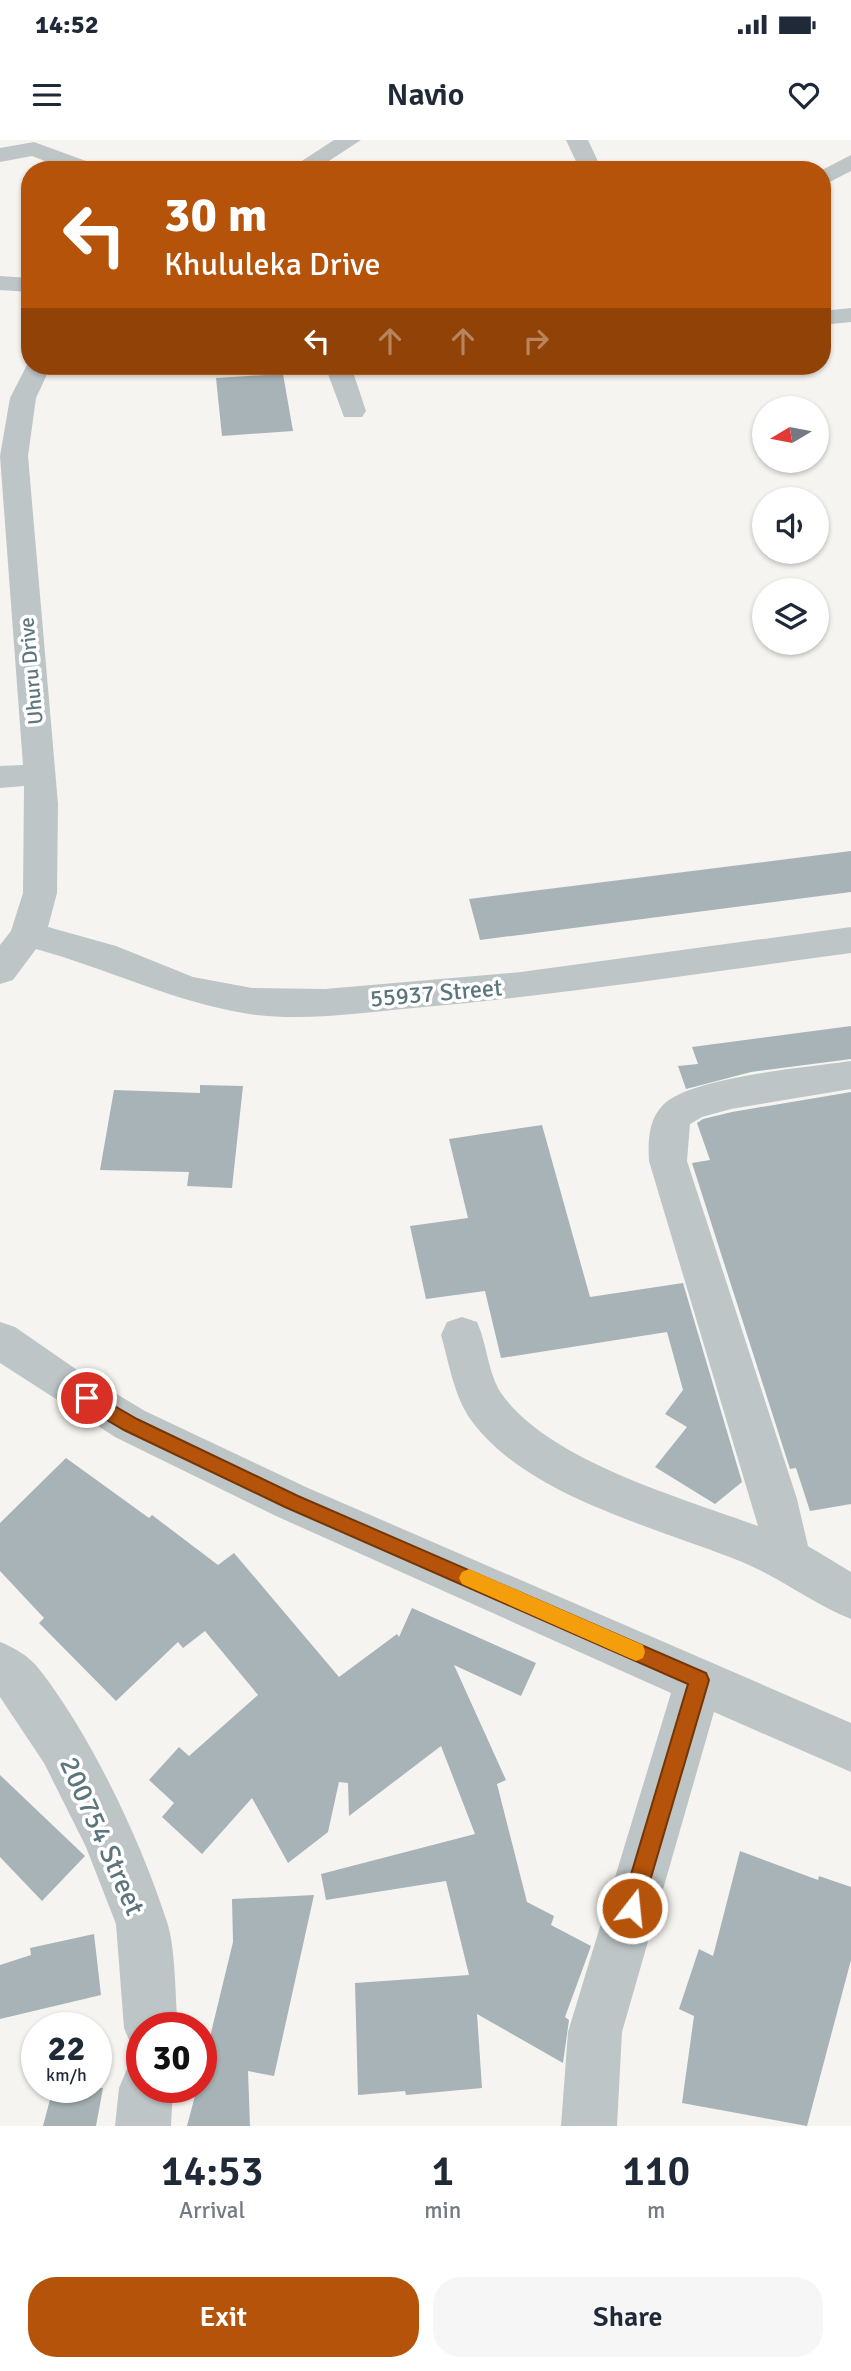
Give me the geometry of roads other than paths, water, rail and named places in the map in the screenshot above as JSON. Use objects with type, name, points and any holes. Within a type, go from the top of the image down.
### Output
[{"type":"street","points":[[314,161],[349,140]]},
{"type":"street","points":[[578,140],[588,161]]},
{"type":"street","points":[[0,155],[42,144],[73,161]]},
{"type":"street","points":[[831,174],[851,162]]},
{"type":"street","points":[[0,283],[21,284]]},
{"type":"street","points":[[831,317],[851,315]]},
{"type":"street","name":"Uhuru Drive","points":[[0,971],[28,934],[40,893],[42,804],[14,456],[17,421],[26,385],[32,375]]},
{"type":"street","points":[[341,375],[353,411]]},
{"type":"street","points":[[0,777],[40,775]]},
{"type":"street","name":"55937 Street","points":[[28,934],[103,955],[187,989],[252,1001],[325,1002],[521,985],[851,940]]},
{"type":"street","points":[[788,1559],[775,1499],[668,1161],[668,1128],[678,1111],[710,1098],[851,1075]]},
{"type":"street","points":[[461,1335],[486,1406],[513,1434],[554,1462],[664,1514],[788,1559],[851,1597]]},
{"type":"street","points":[[0,1340],[65,1385],[130,1424],[292,1502],[851,1748]]},
{"type":"street","name":"200754 Street","points":[[0,1665],[21,1684],[61,1746],[106,1833],[142,1924],[150,2012]]},
{"type":"street","points":[[589,2126],[596,2032],[699,1680]]},
{"type":"street","points":[[143,2126],[145,2103]]}]
